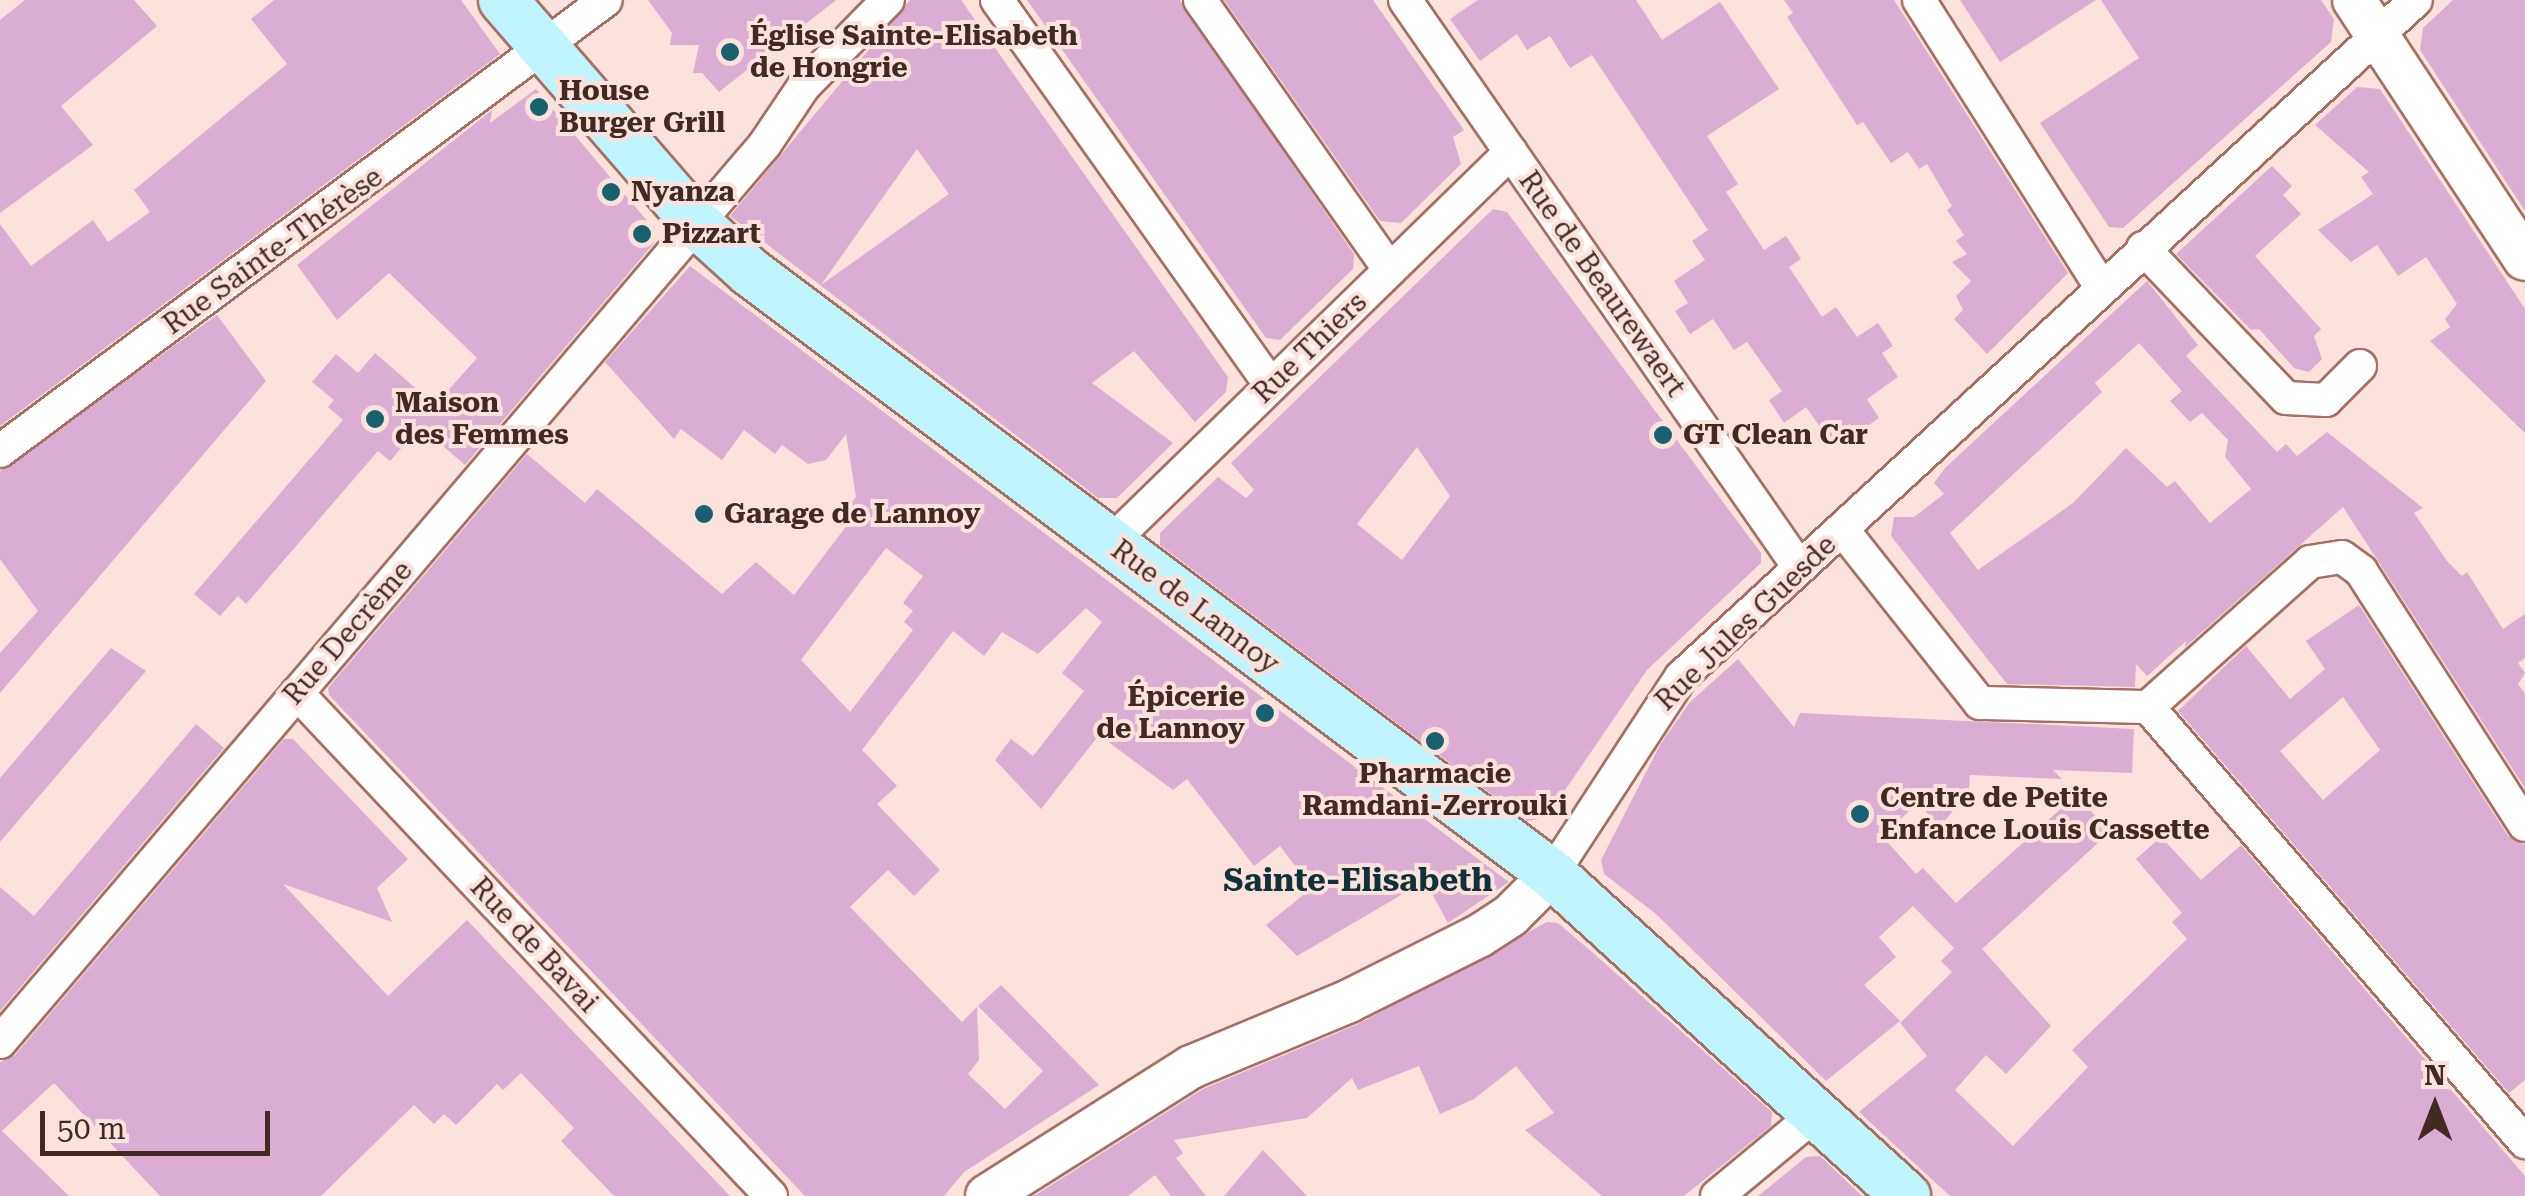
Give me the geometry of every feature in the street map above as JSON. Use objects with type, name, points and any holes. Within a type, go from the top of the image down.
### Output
[{"type":"main road","name":"Rue de Lannoy","points":[[503,0],[696,223],[784,298],[1552,874],[1906,1196]]},
{"type":"street","name":"Rue Sainte-Thérèse","points":[[0,451],[606,0]]},
{"type":"street","name":"Rue Decrème","points":[[0,1042],[766,144],[804,86],[888,0]]},
{"type":"street","points":[[998,0],[1271,386]]},
{"type":"street","points":[[1200,0],[1390,270]]},
{"type":"street","name":"Rue de Beaurewaert","points":[[1406,0],[1799,567]]},
{"type":"street","points":[[1919,0],[2101,287]]},
{"type":"street","name":"Rue Jules Guesde","points":[[987,1196],[1190,1067],[1347,1002],[1511,916],[1552,874],[1668,690],[2143,248],[2365,18],[2416,0]]},
{"type":"street","points":[[2365,18],[2525,259]]},
{"type":"street","name":"Rue Thiers","points":[[1110,543],[1511,152]]},
{"type":"street","points":[[2143,248],[2286,398],[2326,400],[2360,366]]},
{"type":"street","points":[[1842,528],[1980,703],[2148,708],[2310,562],[2336,556],[2361,572],[2525,825]]},
{"type":"street","name":"Rue de Bavai","points":[[297,693],[771,1196]]},
{"type":"street","points":[[2148,708],[2525,1142]]},
{"type":"street","points":[[1718,1196],[1817,1113]]},
{"type":"building","points":[[25,0],[134,0],[157,26],[61,106],[93,145],[0,213],[0,20]]},
{"type":"building","points":[[274,0],[461,0],[500,54],[0,426],[0,224],[31,266],[93,220],[108,242],[150,212],[134,190],[287,64],[251,19]]},
{"type":"building","name":"Église Sainte-Elisabeth de Hongrie","points":[[648,0],[836,0],[719,92],[702,73],[693,73],[699,45],[670,45],[672,33]]},
{"type":"building","points":[[910,0],[961,0],[1228,377],[1226,392],[1195,422],[1134,351],[1092,383],[1173,443],[1117,498],[1098,498],[730,216]],"holes":[[[917,149],[949,194],[821,285]]]},
{"type":"building","points":[[1027,0],[1180,0],[1354,254],[1353,269],[1280,340],[1266,338]]},
{"type":"building","points":[[1224,0],[1373,0],[1464,130],[1453,137],[1461,164],[1401,223],[1380,221]]},
{"type":"building","points":[[1478,0],[1636,0],[1662,40],[1720,2],[1779,89],[1707,136],[1738,184],[1726,192],[1764,250],[1786,236],[1801,259],[1789,267],[1822,317],[1836,307],[1857,337],[1878,323],[1893,346],[1882,353],[1898,377],[1867,399],[1879,418],[1856,434],[1850,424],[1828,438],[1806,407],[1784,423],[1769,400],[1782,391],[1747,342],[1734,350],[1713,319],[1690,334],[1675,311],[1688,303],[1674,281],[1705,260],[1692,241],[1708,230],[1592,55],[1570,68],[1550,36],[1527,50],[1517,34],[1480,61],[1450,19]]},
{"type":"building","points":[[1784,0],[1894,0],[2068,273],[1987,354],[1954,319],[1963,310],[1956,296],[1971,281],[1952,262],[1967,254],[1956,241],[1964,235],[1947,210],[1952,206],[1927,164],[1919,169],[1908,152],[1891,163],[1863,122],[1857,125],[1787,17],[1793,13]]},
{"type":"building","points":[[1960,0],[2096,0],[2000,62]]},
{"type":"building","points":[[2101,0],[2321,0],[2334,19],[2331,42],[2123,228],[2109,227],[2040,123],[2139,58]]},
{"type":"building","points":[[2453,0],[2525,0],[2525,211],[2420,50],[2423,28]]},
{"type":"building","points":[[2357,87],[2380,89],[2525,309],[2525,433],[2430,341],[2450,327],[2445,319],[2457,304],[2426,257],[2398,276],[2377,245],[2351,262],[2318,230],[2373,194],[2361,177],[2369,172],[2315,125]]},
{"type":"building","points":[[536,89],[654,229],[654,243],[465,465],[420,426],[390,461],[378,451],[246,604],[238,596],[220,616],[194,594],[343,420],[328,407],[334,400],[312,382],[336,354],[358,373],[375,353],[435,405],[477,358],[389,273],[337,320],[297,265],[492,110],[490,123]]},
{"type":"building","points":[[2272,166],[2292,186],[2283,195],[2301,214],[2255,256],[2321,329],[2314,336],[2322,359],[2309,372],[2294,368],[2259,329],[2251,330],[2176,254]]},
{"type":"building","points":[[1493,209],[1507,212],[1761,553],[1761,563],[1647,670],[1546,818],[1527,821],[1160,545],[1160,533],[1218,477],[1246,498],[1254,490],[1231,463]],"holes":[[[1417,447],[1450,496],[1402,560],[1357,524]]]},
{"type":"building","points":[[690,266],[1509,882],[1448,923],[1425,881],[1297,956],[1266,925],[1312,888],[1280,846],[1254,866],[1187,779],[1173,790],[1099,735],[1041,809],[995,760],[1011,739],[1033,756],[1084,691],[1062,673],[1102,622],[1086,608],[1038,654],[1002,632],[984,656],[953,631],[862,750],[897,786],[877,804],[940,870],[914,896],[888,870],[850,907],[962,1022],[977,1007],[979,1060],[968,1074],[1005,1109],[1043,1071],[978,1006],[1001,985],[1099,1085],[964,1172],[944,1196],[805,1196],[329,695],[328,688],[527,454],[585,503],[597,489],[722,594],[756,562],[794,595],[848,524],[840,518],[856,497],[846,434],[826,460],[808,464],[782,445],[775,454],[744,430],[722,460],[681,429],[674,439],[605,362]],"holes":[[[886,548],[923,576],[903,603],[913,611],[904,622],[913,630],[850,712],[801,660]]]},
{"type":"building","points":[[2147,281],[2198,345],[2186,356],[2277,452],[2286,444],[2297,456],[2327,432],[2423,508],[2414,513],[2447,561],[2462,576],[2467,572],[2503,629],[2525,614],[2525,658],[2518,663],[2525,673],[2518,684],[2525,694],[2525,788],[2343,507],[2147,676],[2136,664],[2135,687],[2007,684],[1891,536],[1894,517],[1914,517],[1944,494],[1934,483],[1945,468]],"holes":[[[2139,343],[2182,391],[2170,401],[2190,422],[2202,413],[2228,440],[2225,457],[2251,489],[2210,523],[2175,481],[2167,487],[2126,448],[2073,503],[1978,570],[1950,533],[2102,392],[2095,383]]]},
{"type":"building","points":[[217,315],[266,381],[0,693],[0,653],[38,611],[0,559],[0,471]]},
{"type":"building","points":[[2359,605],[2508,836],[2525,845],[2525,1080],[2509,1093],[2178,711],[2246,646],[2290,699],[2325,669],[2306,641]],"holes":[[[2343,697],[2380,750],[2323,800],[2280,751]]]},
{"type":"building","points":[[111,648],[146,671],[0,842],[0,778]]},
{"type":"building","points":[[1738,659],[1794,727],[1800,713],[2134,729],[2132,773],[2053,770],[2062,779],[1970,775],[1969,791],[1940,827],[1918,803],[1882,836],[1916,874],[1923,868],[1956,903],[2076,795],[2110,832],[1982,949],[2051,1026],[2006,1074],[1986,1055],[1955,1090],[2013,1146],[2088,1067],[2072,1050],[2187,939],[2172,922],[2182,913],[2136,859],[2161,837],[2201,880],[2241,845],[2525,1176],[2525,1196],[1950,1196],[1859,1112],[1927,1056],[1900,1023],[1952,972],[1941,961],[1954,948],[1913,906],[1879,937],[1896,957],[1864,985],[1900,1021],[1826,1081],[1656,914],[1604,874],[1601,860],[1660,745],[1690,702]]},
{"type":"building","points":[[196,724],[224,748],[0,1011],[0,887],[34,916]]},
{"type":"building","points":[[284,739],[293,739],[408,859],[377,888],[392,922],[283,884],[388,996],[467,920],[730,1196],[614,1196],[561,1141],[574,1128],[521,1073],[503,1090],[497,1084],[456,1125],[444,1114],[434,1124],[414,1105],[321,1196],[160,1196],[54,1083],[2,1131],[69,1196],[0,1196],[0,1062],[15,1055]]},
{"type":"building","points":[[1547,922],[1558,923],[1772,1112],[1771,1126],[1684,1196],[1602,1196],[1525,1130],[1554,1113],[1516,1066],[1474,1099],[1440,1114],[1419,1066],[1358,1090],[1352,1078],[1307,1118],[1174,1140],[1183,1153],[1176,1158],[1206,1196],[1171,1196],[1155,1175],[1128,1196],[1034,1196],[1203,1089],[1358,1024]]},
{"type":"building","points":[[1263,1150],[1307,1196],[1224,1196]]},
{"type":"building","points":[[1820,1156],[1862,1196],[1758,1196],[1806,1157]]},
{"type":"place","name":"Église Sainte-Elisabeth de Hongrie","points":[[730,52]]},
{"type":"place","name":"House Burger Grill","points":[[539,107]]},
{"type":"place","name":"Nyanza","points":[[611,192]]},
{"type":"place","name":"Pizzart","points":[[642,234]]},
{"type":"place","name":"Maison des Femmes","points":[[375,419]]},
{"type":"place","name":"GT Clean Car","points":[[1663,435]]},
{"type":"place","name":"Garage de Lannoy","points":[[704,514]]},
{"type":"place","name":"Épicerie de Lannoy","points":[[1265,713]]},
{"type":"place","name":"Pharmacie Ramdani-Zerrouki","points":[[1435,741]]},
{"type":"place","name":"Centre de Petite Enfance Louis Cassette","points":[[1860,814]]},
{"type":"district","name":"Sainte-Elisabeth","points":[[1358,880]]}]
